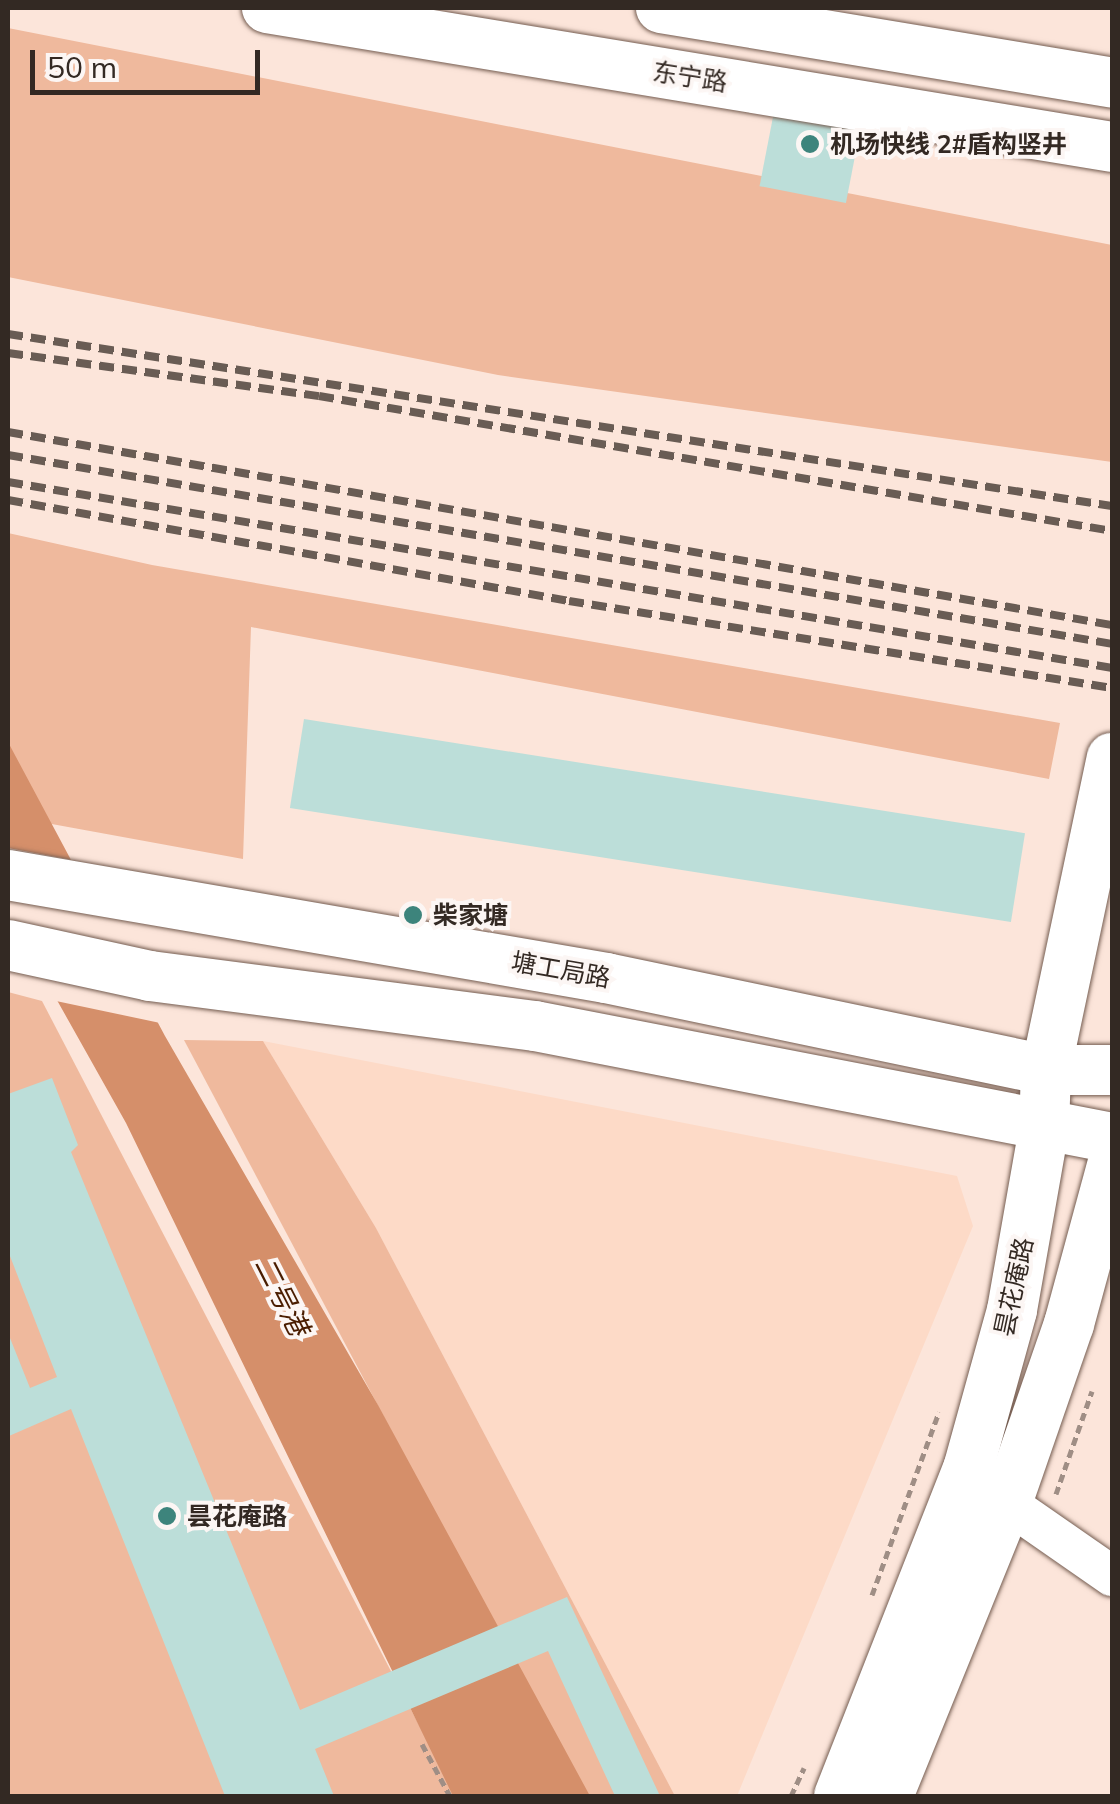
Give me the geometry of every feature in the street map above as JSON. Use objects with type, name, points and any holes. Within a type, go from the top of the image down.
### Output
[{"type":"main road","name":"东宁路","points":[[267,8],[1112,147]]},
{"type":"main road","points":[[681,9],[1112,83]]},
{"type":"main road","name":"昙花庵路","points":[[822,1779],[968,1470],[1012,1310],[1044,1128],[1046,1070],[1112,758]]},
{"type":"main road","name":"塘工局路","points":[[8,875],[107,896],[606,978],[1046,1070],[1112,1070]]},
{"type":"main road","points":[[12,946],[150,976],[535,1026],[1044,1128],[1112,1138]]},
{"type":"main road","points":[[888,1796],[1007,1503],[1069,1324],[1112,1166]]},
{"type":"street","points":[[1007,1503],[1112,1576]]},
{"type":"path","points":[[870,1599],[942,1400]]},
{"type":"path","points":[[422,1744],[450,1796]]},
{"type":"path","points":[[791,1796],[822,1779]]},
{"type":"shaded area","points":[[8,28],[1112,245],[1112,462],[498,375],[8,277]]},
{"type":"shaded area","points":[[8,533],[152,565],[1060,723],[1049,779],[251,627],[243,859],[8,816]]},
{"type":"shaded area","points":[[8,992],[42,1001],[456,1796],[8,1796]]},
{"type":"shaded area","points":[[184,1040],[263,1041],[376,1228],[675,1796],[585,1796]]},
{"type":"shaded area","points":[[263,1041],[957,1176],[973,1226],[737,1796],[675,1796],[376,1228]]},
{"type":"water","name":"二号港","points":[[8,742],[165,1036],[378,1405],[590,1796],[453,1796],[126,1123],[8,913]]},
{"type":"pier","points":[[8,848],[78,861],[165,1024],[56,1001],[8,923]]},
{"type":"building","name":"机场快线 2#盾构竖井","points":[[779,86],[865,103],[846,203],[760,186]]},
{"type":"building","points":[[304,719],[1025,833],[1011,922],[290,808]]},
{"type":"building","name":"昙花庵路","points":[[52,1078],[78,1145],[71,1152],[300,1710],[567,1597],[660,1796],[615,1796],[548,1651],[315,1749],[334,1796],[225,1796],[71,1409],[9,1436],[8,1333],[30,1388],[57,1377],[8,1251],[8,1094]]},
{"type":"railway","points":[[8,334],[1112,506]]},
{"type":"railway","points":[[8,353],[319,396],[1112,531]]},
{"type":"railway","points":[[8,432],[1112,625]]},
{"type":"railway","points":[[8,455],[1112,644]]},
{"type":"railway","points":[[8,482],[1112,668]]},
{"type":"railway","points":[[8,500],[569,601],[1112,688]]},
{"type":"place","name":"机场快线 2#盾构竖井","points":[[810,144]]},
{"type":"place","name":"柴家塘","points":[[413,915]]},
{"type":"place","name":"昙花庵路","points":[[167,1516]]}]
